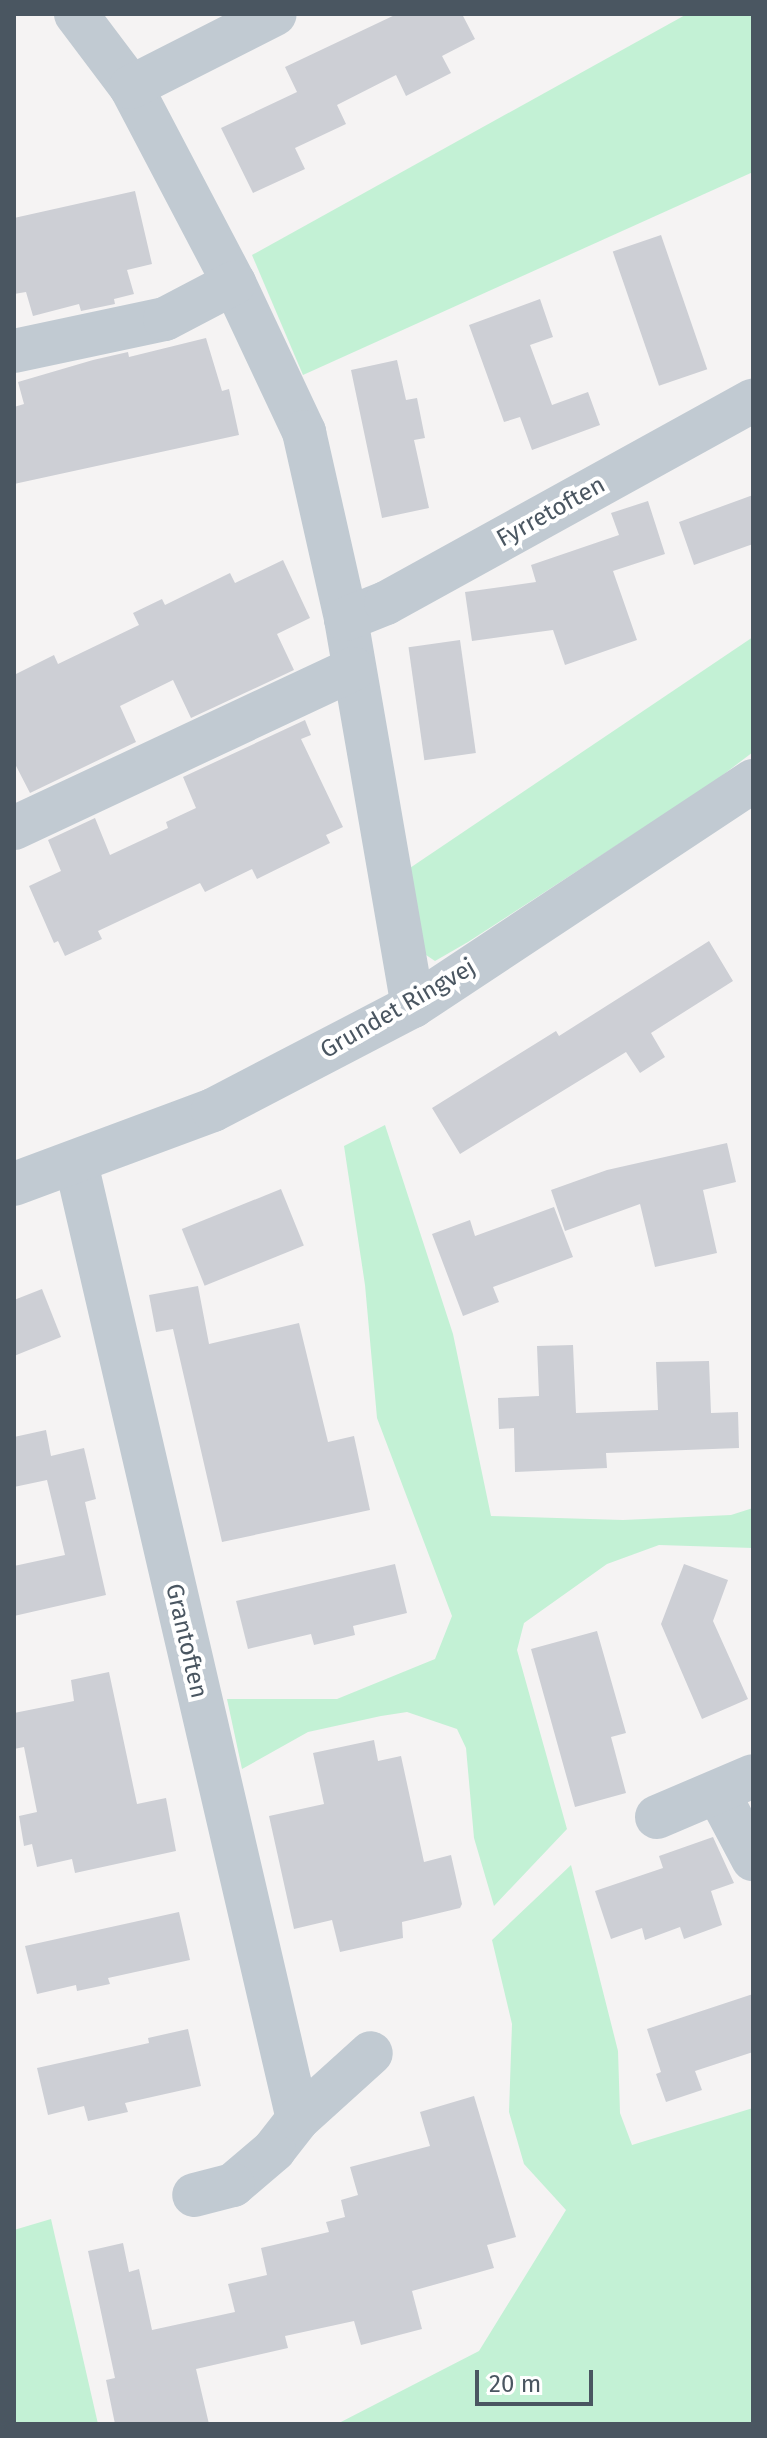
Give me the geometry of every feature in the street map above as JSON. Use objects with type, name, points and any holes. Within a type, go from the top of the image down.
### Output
[{"type":"street","points":[[76,14],[131,87],[234,283],[304,432],[346,619],[413,1006]]},
{"type":"street","points":[[131,87],[275,14]]},
{"type":"street","points":[[14,351],[165,319],[234,283]]},
{"type":"street","name":"Fyrretoften","points":[[346,619],[386,603],[753,400]]},
{"type":"street","points":[[14,828],[354,669]]},
{"type":"street","name":"Grundet Ringvej","points":[[14,1184],[213,1110],[413,1006],[753,781]]},
{"type":"street","name":"Grantoften","points":[[76,1163],[298,2119]]},
{"type":"street","points":[[657,1817],[736,1784],[753,1859]]},
{"type":"street","points":[[194,2195],[233,2185],[274,2150],[298,2119],[371,2053]]},
{"type":"green space","points":[[687,14],[753,14],[753,172],[303,375],[252,255]]},
{"type":"green space","points":[[753,637],[753,752],[711,784],[468,942],[435,961],[417,949],[401,874]]},
{"type":"green space","points":[[385,1125],[453,1334],[491,1516],[623,1520],[731,1515],[753,1508],[753,1548],[659,1545],[607,1564],[524,1623],[517,1650],[567,1829],[494,1906],[474,1838],[466,1748],[457,1729],[407,1712],[381,1716],[308,1732],[242,1769],[227,1699],[337,1699],[435,1659],[452,1616],[377,1418],[365,1285],[344,1146]]},
{"type":"green space","points":[[571,1865],[618,2051],[620,2113],[632,2145],[753,2108],[753,2424],[337,2424],[479,2351],[566,2210],[524,2164],[509,2112],[512,2024],[492,1940]]},
{"type":"green space","points":[[51,2219],[98,2424],[14,2424],[14,2230]]},
{"type":"building","points":[[397,14],[462,14],[475,39],[442,56],[451,73],[406,96],[396,75],[337,105],[346,124],[295,148],[305,169],[253,193],[221,128],[297,92],[285,67]]},
{"type":"building","points":[[135,191],[152,264],[127,270],[134,294],[114,299],[115,304],[81,311],[79,304],[33,316],[26,292],[14,294],[14,218]]},
{"type":"building","points":[[661,235],[707,369],[659,386],[613,252]]},
{"type":"building","points":[[540,299],[553,337],[530,345],[552,405],[588,392],[600,425],[532,450],[520,417],[504,422],[469,325]]},
{"type":"building","points":[[206,338],[222,391],[229,389],[239,435],[14,484],[14,407],[24,404],[18,382],[93,360],[128,352],[129,357]]},
{"type":"building","points":[[397,360],[406,400],[417,398],[425,438],[414,440],[429,508],[382,518],[351,370]]},
{"type":"building","points":[[753,495],[753,544],[694,565],[679,522]]},
{"type":"building","points":[[648,501],[665,554],[613,571],[637,640],[565,665],[553,630],[472,641],[465,592],[536,582],[531,565],[619,535],[611,513]]},
{"type":"building","points":[[283,560],[310,618],[277,634],[294,670],[191,718],[173,680],[120,706],[136,742],[30,793],[14,762],[14,675],[54,655],[58,664],[139,625],[133,613],[162,599],[165,605],[230,573],[235,583]]},
{"type":"building","points":[[460,640],[476,753],[424,760],[409,647]]},
{"type":"building","points":[[305,720],[311,735],[301,739],[343,827],[326,835],[330,843],[257,879],[252,869],[205,892],[200,883],[98,931],[102,939],[65,956],[58,941],[54,943],[29,886],[61,871],[48,840],[95,818],[110,855],[168,828],[166,822],[196,808],[183,777]]},
{"type":"building","points":[[709,941],[733,981],[651,1033],[665,1057],[640,1073],[626,1052],[460,1154],[432,1108],[556,1031],[559,1036]]},
{"type":"building","points":[[727,1143],[736,1182],[703,1190],[717,1253],[655,1267],[640,1204],[565,1231],[551,1190],[607,1170]]},
{"type":"building","points":[[281,1189],[304,1246],[205,1286],[182,1229]]},
{"type":"building","points":[[554,1207],[573,1257],[493,1287],[499,1302],[463,1316],[432,1234],[470,1220],[475,1236]]},
{"type":"building","points":[[198,1286],[209,1344],[299,1323],[328,1442],[354,1436],[370,1510],[222,1542],[173,1329],[156,1332],[149,1295]]},
{"type":"building","points":[[42,1289],[61,1337],[14,1356],[14,1300]]},
{"type":"building","points":[[573,1345],[576,1413],[658,1410],[656,1362],[709,1361],[711,1413],[738,1412],[739,1448],[606,1453],[607,1468],[515,1472],[514,1428],[499,1429],[498,1398],[539,1396],[537,1346]]},
{"type":"building","points":[[46,1430],[51,1456],[84,1448],[96,1499],[85,1502],[106,1595],[14,1616],[14,1566],[65,1555],[47,1480],[14,1487],[14,1437]]},
{"type":"building","points":[[395,1564],[407,1613],[353,1626],[355,1635],[314,1645],[311,1634],[248,1649],[236,1601]]},
{"type":"building","points":[[684,1564],[728,1580],[713,1621],[748,1699],[702,1719],[661,1624]]},
{"type":"building","points":[[597,1631],[626,1733],[611,1737],[626,1793],[575,1807],[531,1649]]},
{"type":"building","points":[[109,1672],[137,1804],[166,1798],[176,1851],[75,1873],[72,1859],[37,1867],[32,1844],[24,1846],[19,1816],[37,1812],[24,1747],[14,1749],[14,1713],[74,1701],[71,1680]]},
{"type":"building","points":[[374,1740],[378,1761],[401,1756],[424,1862],[451,1855],[462,1904],[460,1908],[402,1922],[403,1938],[340,1952],[332,1920],[294,1929],[269,1816],[324,1804],[313,1753]]},
{"type":"building","points":[[713,1837],[734,1883],[711,1891],[722,1925],[684,1939],[680,1927],[645,1940],[642,1928],[611,1939],[595,1891],[663,1868],[659,1856]]},
{"type":"building","points":[[179,1912],[190,1960],[108,1978],[110,1984],[77,1991],[76,1985],[37,1994],[25,1946]]},
{"type":"building","points":[[753,1994],[753,2052],[695,2071],[702,2090],[666,2102],[656,2074],[661,2072],[647,2029]]},
{"type":"building","points":[[188,2029],[201,2086],[125,2103],[128,2112],[88,2121],[84,2106],[48,2115],[37,2068],[149,2043],[148,2038]]},
{"type":"building","points":[[474,2096],[516,2237],[487,2245],[494,2268],[412,2291],[422,2329],[361,2345],[354,2321],[285,2336],[288,2348],[196,2369],[209,2424],[115,2424],[106,2380],[115,2378],[88,2251],[123,2243],[129,2272],[139,2269],[152,2330],[235,2312],[228,2284],[267,2275],[261,2248],[329,2232],[326,2222],[345,2217],[341,2200],[358,2195],[350,2167],[430,2146],[420,2112]]}]
